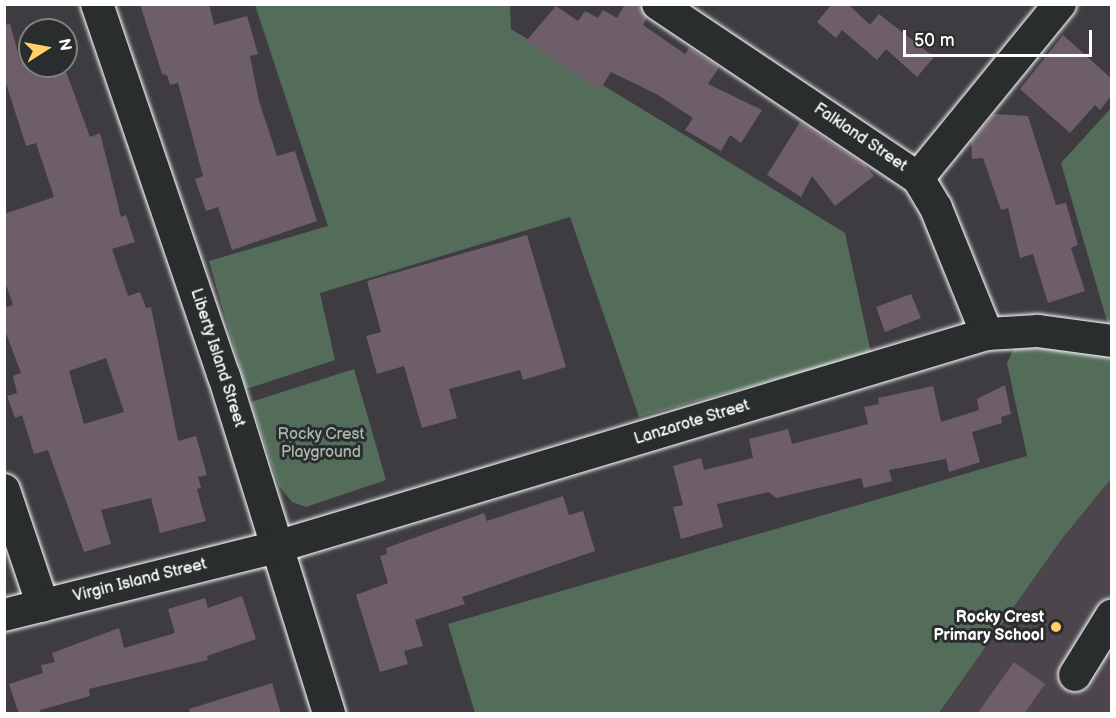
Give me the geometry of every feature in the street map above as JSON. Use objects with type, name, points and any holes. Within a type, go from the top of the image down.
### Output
[{"type":"street","name":"Liberty Island Street","points":[[97,4],[224,376],[329,714]]},
{"type":"street","name":"Falkland Street","points":[[658,4],[918,178],[936,208],[987,334]]},
{"type":"street","points":[[918,178],[1053,8]]},
{"type":"street","name":"Lanzarote Street","points":[[276,547],[987,334],[1038,331],[1112,341]]},
{"type":"street","points":[[4,490],[43,606]]},
{"type":"street","name":"Virgin Island Street","points":[[4,615],[276,547]]},
{"type":"street","points":[[1075,675],[1112,615]]},
{"type":"shaded area","name":"Rocky Crest Primary School","points":[[1111,479],[1111,713],[939,714],[1061,540]]},
{"type":"green space","points":[[255,5],[510,5],[511,29],[845,233],[871,353],[639,417],[570,217],[320,293],[335,360],[246,389],[209,261],[328,226]]},
{"type":"green space","points":[[1111,108],[1111,335],[1061,163]]},
{"type":"green space","points":[[1017,342],[1111,353],[1111,479],[1061,540],[939,713],[475,713],[448,624],[1027,456],[1007,363]]},
{"type":"green space","name":"Rocky Crest Playground","points":[[354,369],[386,480],[306,507],[292,502],[279,486],[251,402]]},
{"type":"building","points":[[140,4],[209,4],[214,25],[247,16],[258,54],[250,56],[259,101],[277,156],[295,151],[317,221],[232,250],[218,207],[206,211],[195,179],[203,176],[178,83],[170,85],[167,75],[162,74]]},
{"type":"building","points":[[625,4],[641,7],[647,18],[643,25],[685,54],[689,48],[719,67],[708,84],[762,110],[741,143],[730,135],[721,151],[685,130],[693,118],[658,95],[611,72],[600,90],[526,41],[556,6],[578,21],[585,11],[598,18],[603,10],[617,18]]},
{"type":"building","points":[[832,4],[848,4],[870,25],[879,14],[934,57],[917,77],[886,49],[877,60],[842,30],[836,38],[817,22]]},
{"type":"building","points":[[10,24],[18,53],[18,78],[68,78],[90,137],[100,133],[121,217],[126,215],[135,242],[112,249],[128,296],[140,292],[146,308],[151,307],[178,441],[196,436],[207,475],[198,477],[201,488],[197,489],[206,521],[160,533],[151,498],[101,510],[111,544],[84,552],[48,450],[34,454],[22,415],[15,418],[7,396],[17,393],[13,376],[21,373],[4,328],[4,308],[13,305],[4,279],[4,214],[54,197],[36,143],[26,146],[4,77],[4,25]],"holes":[[[106,358],[124,412],[84,424],[69,371]]]},
{"type":"building","points":[[1063,35],[1112,79],[1112,95],[1100,110],[1095,105],[1070,133],[1020,89]]},
{"type":"building","points":[[994,114],[1028,116],[1056,205],[1066,203],[1078,245],[1071,248],[1085,291],[1048,303],[1033,254],[1020,258],[1008,208],[1001,210],[983,158],[972,159],[971,141]]},
{"type":"building","points":[[800,122],[864,164],[874,176],[835,206],[812,176],[801,197],[767,175]]},
{"type":"building","points":[[527,235],[566,367],[523,380],[520,370],[449,389],[457,418],[422,428],[404,366],[377,374],[366,336],[381,332],[367,281]]},
{"type":"building","points":[[911,294],[921,318],[885,332],[876,307]]},
{"type":"building","points":[[1005,385],[1011,414],[1001,417],[1002,423],[972,432],[980,462],[949,472],[946,459],[889,470],[892,481],[864,488],[861,478],[776,498],[769,492],[717,504],[723,527],[681,539],[673,507],[683,505],[673,466],[701,458],[704,470],[753,458],[749,439],[788,429],[792,444],[868,424],[864,407],[879,404],[878,398],[933,386],[941,422],[979,410],[977,399]]},
{"type":"building","points":[[563,496],[569,515],[583,511],[595,551],[462,597],[465,604],[415,620],[423,646],[404,651],[408,664],[380,672],[356,595],[388,583],[380,556],[387,554],[386,548],[484,513],[487,521]]},
{"type":"building","points":[[242,596],[256,639],[207,656],[208,660],[89,689],[90,696],[40,710],[41,714],[19,714],[9,684],[43,673],[41,665],[55,662],[52,653],[119,628],[124,648],[175,633],[168,609],[205,598],[208,608]]},
{"type":"building","points":[[1014,662],[1045,684],[1024,714],[977,714]]},
{"type":"building","points":[[272,683],[281,714],[190,714],[189,709]]},
{"type":"place","name":"Rocky Crest Primary School","points":[[1056,627]]}]
